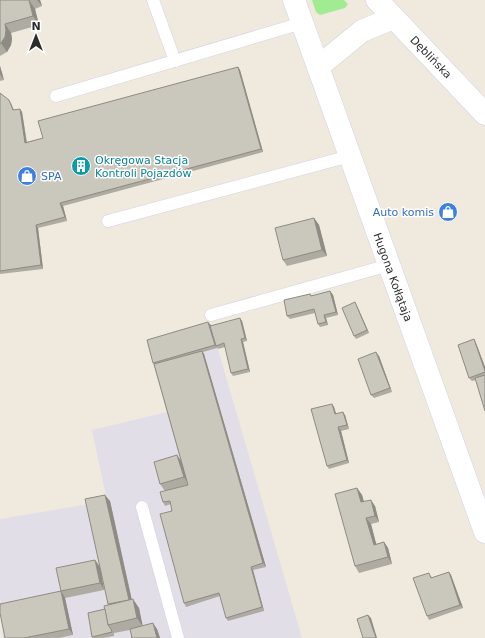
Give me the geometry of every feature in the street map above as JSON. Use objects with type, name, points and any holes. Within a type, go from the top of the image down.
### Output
[{"type":"street","name":"Hugona Kołłątaja","points":[[294,0],[485,532]]},
{"type":"street","name":"Dęblińska","points":[[377,0],[485,114]]},
{"type":"street","points":[[318,67],[362,31],[393,18]]},
{"type":"lane","points":[[153,0],[175,61]]},
{"type":"lane","points":[[56,96],[302,23]]},
{"type":"lane","points":[[108,221],[350,156]]},
{"type":"lane","points":[[211,315],[389,265]]},
{"type":"lane","points":[[142,507],[178,638]]},
{"type":"shaded area","points":[[211,325],[302,638],[3,638],[0,599],[0,519],[107,501],[92,430],[167,412],[147,344]]},
{"type":"green space","points":[[312,0],[344,0],[348,4],[345,8],[320,15],[316,12]]},
{"type":"building","points":[[0,0],[29,0],[33,16],[5,24],[5,37],[0,44]]},
{"type":"building","points":[[238,67],[261,149],[60,203],[65,217],[36,225],[41,265],[0,271],[0,93],[9,100],[13,110],[20,109],[25,143],[43,138],[38,121]]},
{"type":"building","points":[[314,218],[322,250],[283,260],[275,228]]},
{"type":"building","points":[[330,291],[336,312],[324,315],[326,322],[318,324],[314,309],[287,316],[284,300],[310,294],[311,296]]},
{"type":"building","points":[[355,302],[367,330],[354,336],[342,308]]},
{"type":"building","points":[[240,318],[245,338],[241,339],[248,369],[231,373],[224,343],[216,346],[210,326]]},
{"type":"building","points":[[208,322],[215,345],[153,363],[147,340]]},
{"type":"building","points":[[474,339],[485,372],[469,378],[458,345]]},
{"type":"building","points":[[202,351],[263,563],[251,567],[262,607],[226,618],[219,593],[184,603],[160,514],[172,511],[170,501],[163,502],[160,492],[188,485],[154,364]]},
{"type":"building","points":[[376,352],[390,388],[371,395],[358,359]]},
{"type":"building","points":[[485,375],[485,411],[475,378]]},
{"type":"building","points":[[332,404],[335,414],[343,412],[347,425],[338,427],[347,460],[327,466],[311,409]]},
{"type":"building","points":[[177,455],[184,477],[160,484],[154,462]]},
{"type":"building","points":[[357,488],[361,502],[371,500],[375,516],[366,518],[374,545],[384,542],[388,557],[355,566],[335,494]]},
{"type":"building","points":[[105,495],[129,600],[108,604],[85,499]]},
{"type":"building","points":[[95,560],[100,583],[61,591],[56,568]]},
{"type":"building","points":[[449,572],[460,605],[427,616],[413,578],[429,573],[431,578]]},
{"type":"building","points":[[61,591],[69,629],[24,638],[5,638],[0,613],[0,604]]},
{"type":"building","points":[[133,599],[137,618],[108,625],[104,606]]},
{"type":"building","points":[[105,609],[108,625],[112,632],[92,637],[88,613]]},
{"type":"building","points":[[368,615],[376,638],[363,638],[357,619]]},
{"type":"building","points":[[153,623],[157,638],[132,638],[130,629]]},
{"type":"place","name":"Okręgowa Stacja Kontroli Pojazdów","points":[[81,166]]},
{"type":"place","name":"SPA","points":[[27,176]]},
{"type":"place","name":"Auto komis","points":[[448,212]]}]
